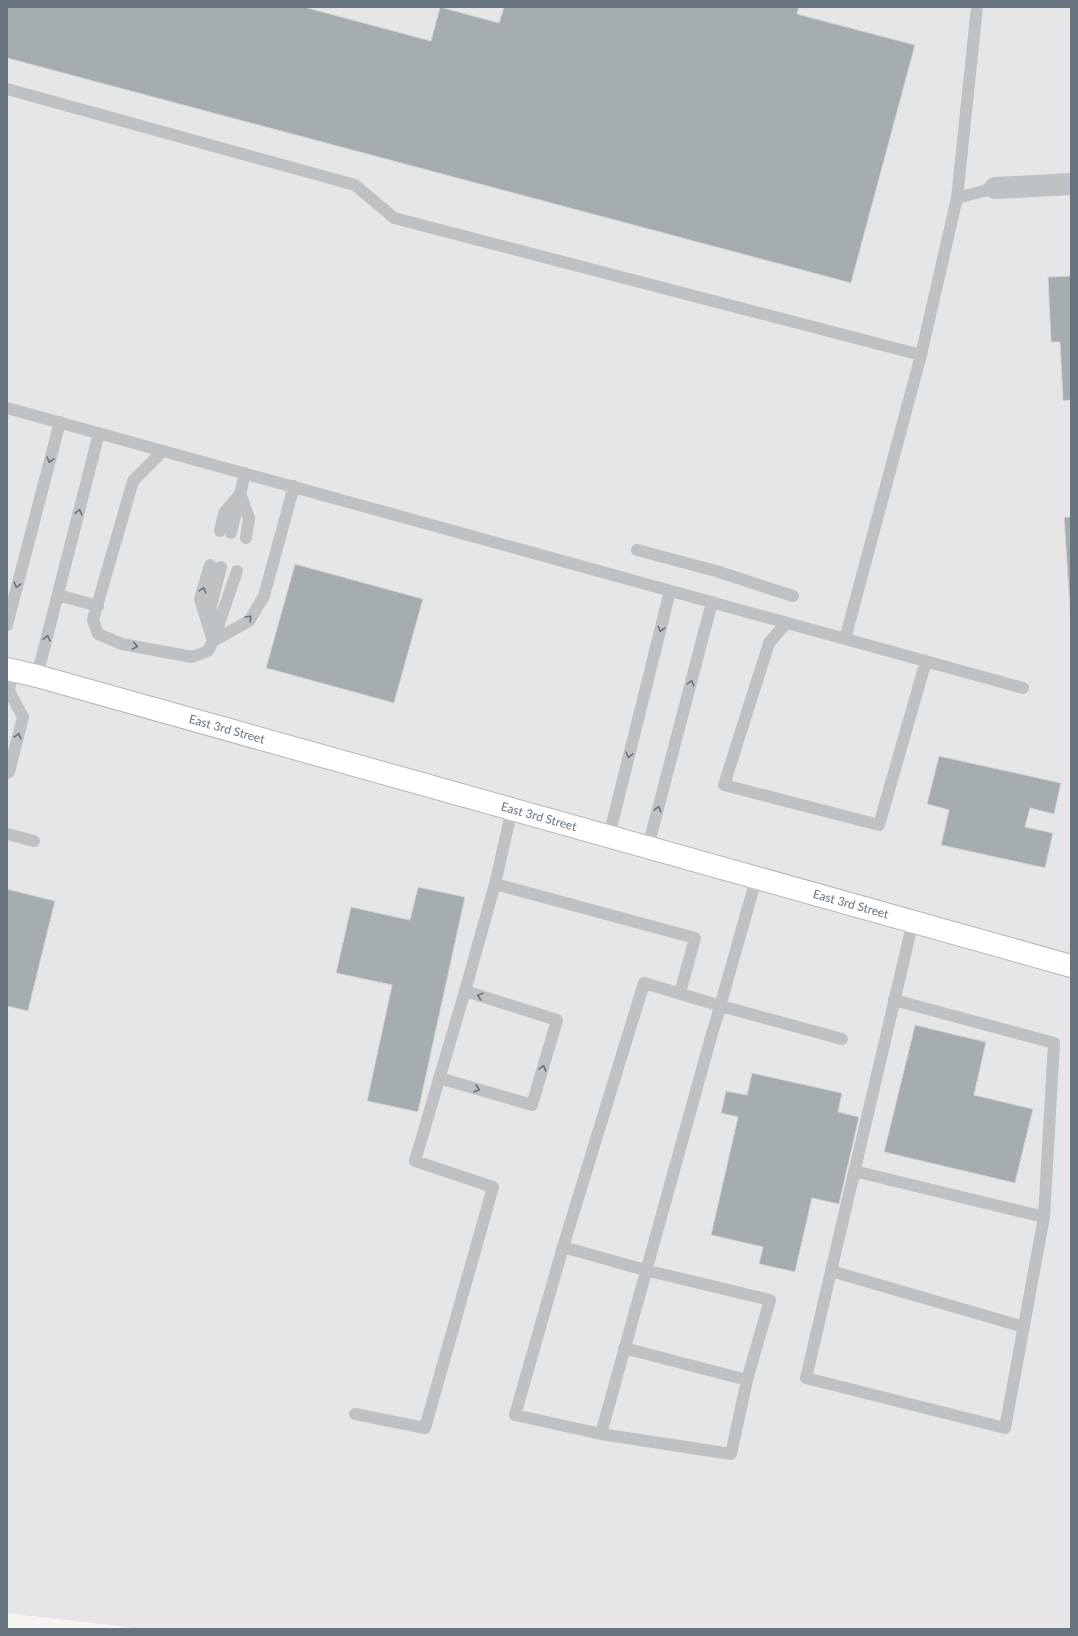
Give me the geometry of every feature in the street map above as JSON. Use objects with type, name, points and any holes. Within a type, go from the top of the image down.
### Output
[{"type":"main road","name":"East 3rd Street","points":[[9,681],[38,676],[1071,966]]},
{"type":"street","points":[[995,188],[1071,184]]},
{"type":"lane","points":[[844,639],[921,355],[957,198],[977,7]]},
{"type":"lane","points":[[7,89],[354,185],[394,218],[921,355]]},
{"type":"lane","points":[[957,198],[995,188]]},
{"type":"lane","points":[[7,408],[1022,688]]},
{"type":"lane","points":[[7,625],[60,422]]},
{"type":"lane","points":[[38,676],[99,433]]},
{"type":"lane","points":[[163,451],[133,481],[93,620],[98,634],[122,644],[192,657],[208,651],[213,641],[237,570]]},
{"type":"lane","points":[[226,532],[224,513],[240,493],[246,473]]},
{"type":"lane","points":[[213,641],[249,621],[264,596],[294,486]]},
{"type":"lane","points":[[240,493],[249,518],[246,538]]},
{"type":"lane","points":[[637,550],[716,572],[793,596]]},
{"type":"lane","points":[[213,641],[211,606],[216,566]]},
{"type":"lane","points":[[609,836],[670,591]]},
{"type":"lane","points":[[58,595],[98,606]]},
{"type":"lane","points":[[648,847],[712,602]]},
{"type":"lane","points":[[786,623],[769,643],[724,785],[879,825],[926,662]]},
{"type":"lane","points":[[7,773],[23,717],[9,681]]},
{"type":"lane","points":[[355,1414],[425,1428],[493,1187],[415,1161],[495,884],[512,809]]},
{"type":"lane","points":[[7,834],[34,841]]},
{"type":"lane","points":[[601,1434],[645,1270],[757,877]]},
{"type":"lane","points":[[495,884],[695,938],[680,993]]},
{"type":"lane","points":[[894,1000],[1054,1043],[1044,1218],[1005,1428],[806,1378],[894,1000],[913,922]]},
{"type":"lane","points":[[563,1247],[645,1270],[770,1300],[747,1380],[730,1454],[601,1434],[515,1415],[563,1247],[644,983],[720,1006],[842,1039]]},
{"type":"lane","points":[[439,1078],[532,1105],[545,1063],[557,1020],[465,991]]},
{"type":"lane","points":[[854,1171],[1044,1218]]},
{"type":"lane","points":[[831,1271],[1024,1327]]},
{"type":"lane","points":[[624,1348],[747,1380]]},
{"type":"shaded area","points":[[7,7],[1071,7],[1071,1629],[143,1629],[7,1613]]},
{"type":"building","points":[[7,7],[304,7],[431,41],[440,7],[499,23],[504,7],[799,7],[797,14],[915,45],[851,283],[7,58]]},
{"type":"building","points":[[1071,276],[1071,400],[1063,401],[1060,342],[1051,342],[1048,277]]},
{"type":"building","points":[[1064,517],[1071,517],[1071,624]]},
{"type":"building","points":[[295,564],[423,599],[394,703],[266,668]]},
{"type":"building","points":[[939,756],[1061,783],[1054,814],[1030,808],[1025,827],[1053,833],[1045,868],[941,845],[949,810],[927,804]]},
{"type":"building","points":[[418,887],[465,897],[418,1112],[367,1101],[392,985],[336,973],[351,907],[410,920]]},
{"type":"building","points":[[7,889],[55,901],[28,1011],[7,1006]]},
{"type":"building","points":[[915,1025],[986,1042],[974,1095],[1033,1109],[1015,1183],[884,1152]]},
{"type":"building","points":[[752,1073],[842,1093],[838,1112],[859,1117],[839,1204],[812,1198],[795,1272],[759,1264],[763,1247],[711,1235],[738,1117],[721,1113],[726,1091],[747,1095]]}]
